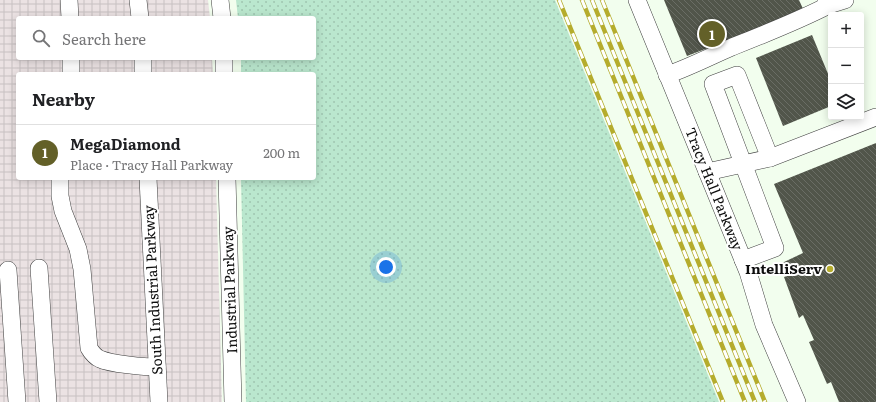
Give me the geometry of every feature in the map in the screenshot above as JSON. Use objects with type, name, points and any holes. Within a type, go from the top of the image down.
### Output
[{"type":"street","points":[[69,0],[70,16]]},
{"type":"street","points":[[138,0],[140,16]]},
{"type":"street","points":[[220,0],[222,16]]},
{"type":"street","name":"Tracy Hall Parkway","points":[[637,0],[743,260],[764,326],[797,402]]},
{"type":"street","points":[[667,74],[686,68],[813,14],[833,2]]},
{"type":"street","points":[[71,60],[71,72]]},
{"type":"street","points":[[143,60],[143,72]]},
{"type":"street","points":[[224,60],[224,72]]},
{"type":"street","points":[[743,260],[775,248],[713,84],[737,74],[770,158]]},
{"type":"street","points":[[707,172],[770,158],[876,117]]},
{"type":"street","points":[[60,180],[60,196],[63,211],[78,249],[82,269],[89,348],[95,356],[103,360],[157,367]]},
{"type":"street","name":"South Industrial Parkway","points":[[148,180],[159,402]]},
{"type":"street","name":"Industrial Parkway","points":[[227,180],[233,402]]},
{"type":"street","points":[[39,268],[48,402]]},
{"type":"street","points":[[8,270],[17,402]]},
{"type":"shaded area","points":[[0,0],[208,0],[210,16],[16,16],[16,60],[212,60],[213,72],[16,72],[16,180],[216,180],[222,402],[0,402]]},
{"type":"green space","points":[[236,0],[555,0],[719,402],[246,402],[241,180],[316,180],[316,72],[241,72],[241,60],[316,60],[316,16],[238,16]]},
{"type":"building","points":[[664,0],[799,0],[804,11],[687,56]]},
{"type":"building","points":[[812,35],[828,74],[828,107],[783,126],[756,58]]},
{"type":"building","name":"IntelliServ","points":[[876,143],[876,402],[839,402],[831,382],[827,384],[809,342],[814,340],[803,315],[799,318],[784,277],[787,276],[782,263],[803,253],[774,184]]},
{"type":"railway","points":[[559,0],[723,402]]},
{"type":"railway","points":[[582,0],[745,402]]},
{"type":"railway","points":[[592,0],[755,402]]},
{"type":"railway","points":[[602,0],[765,402]]},
{"type":"place","name":"MegaDiamond","points":[[712,34]]},
{"type":"place","name":"IntelliServ","points":[[830,269]]}]
